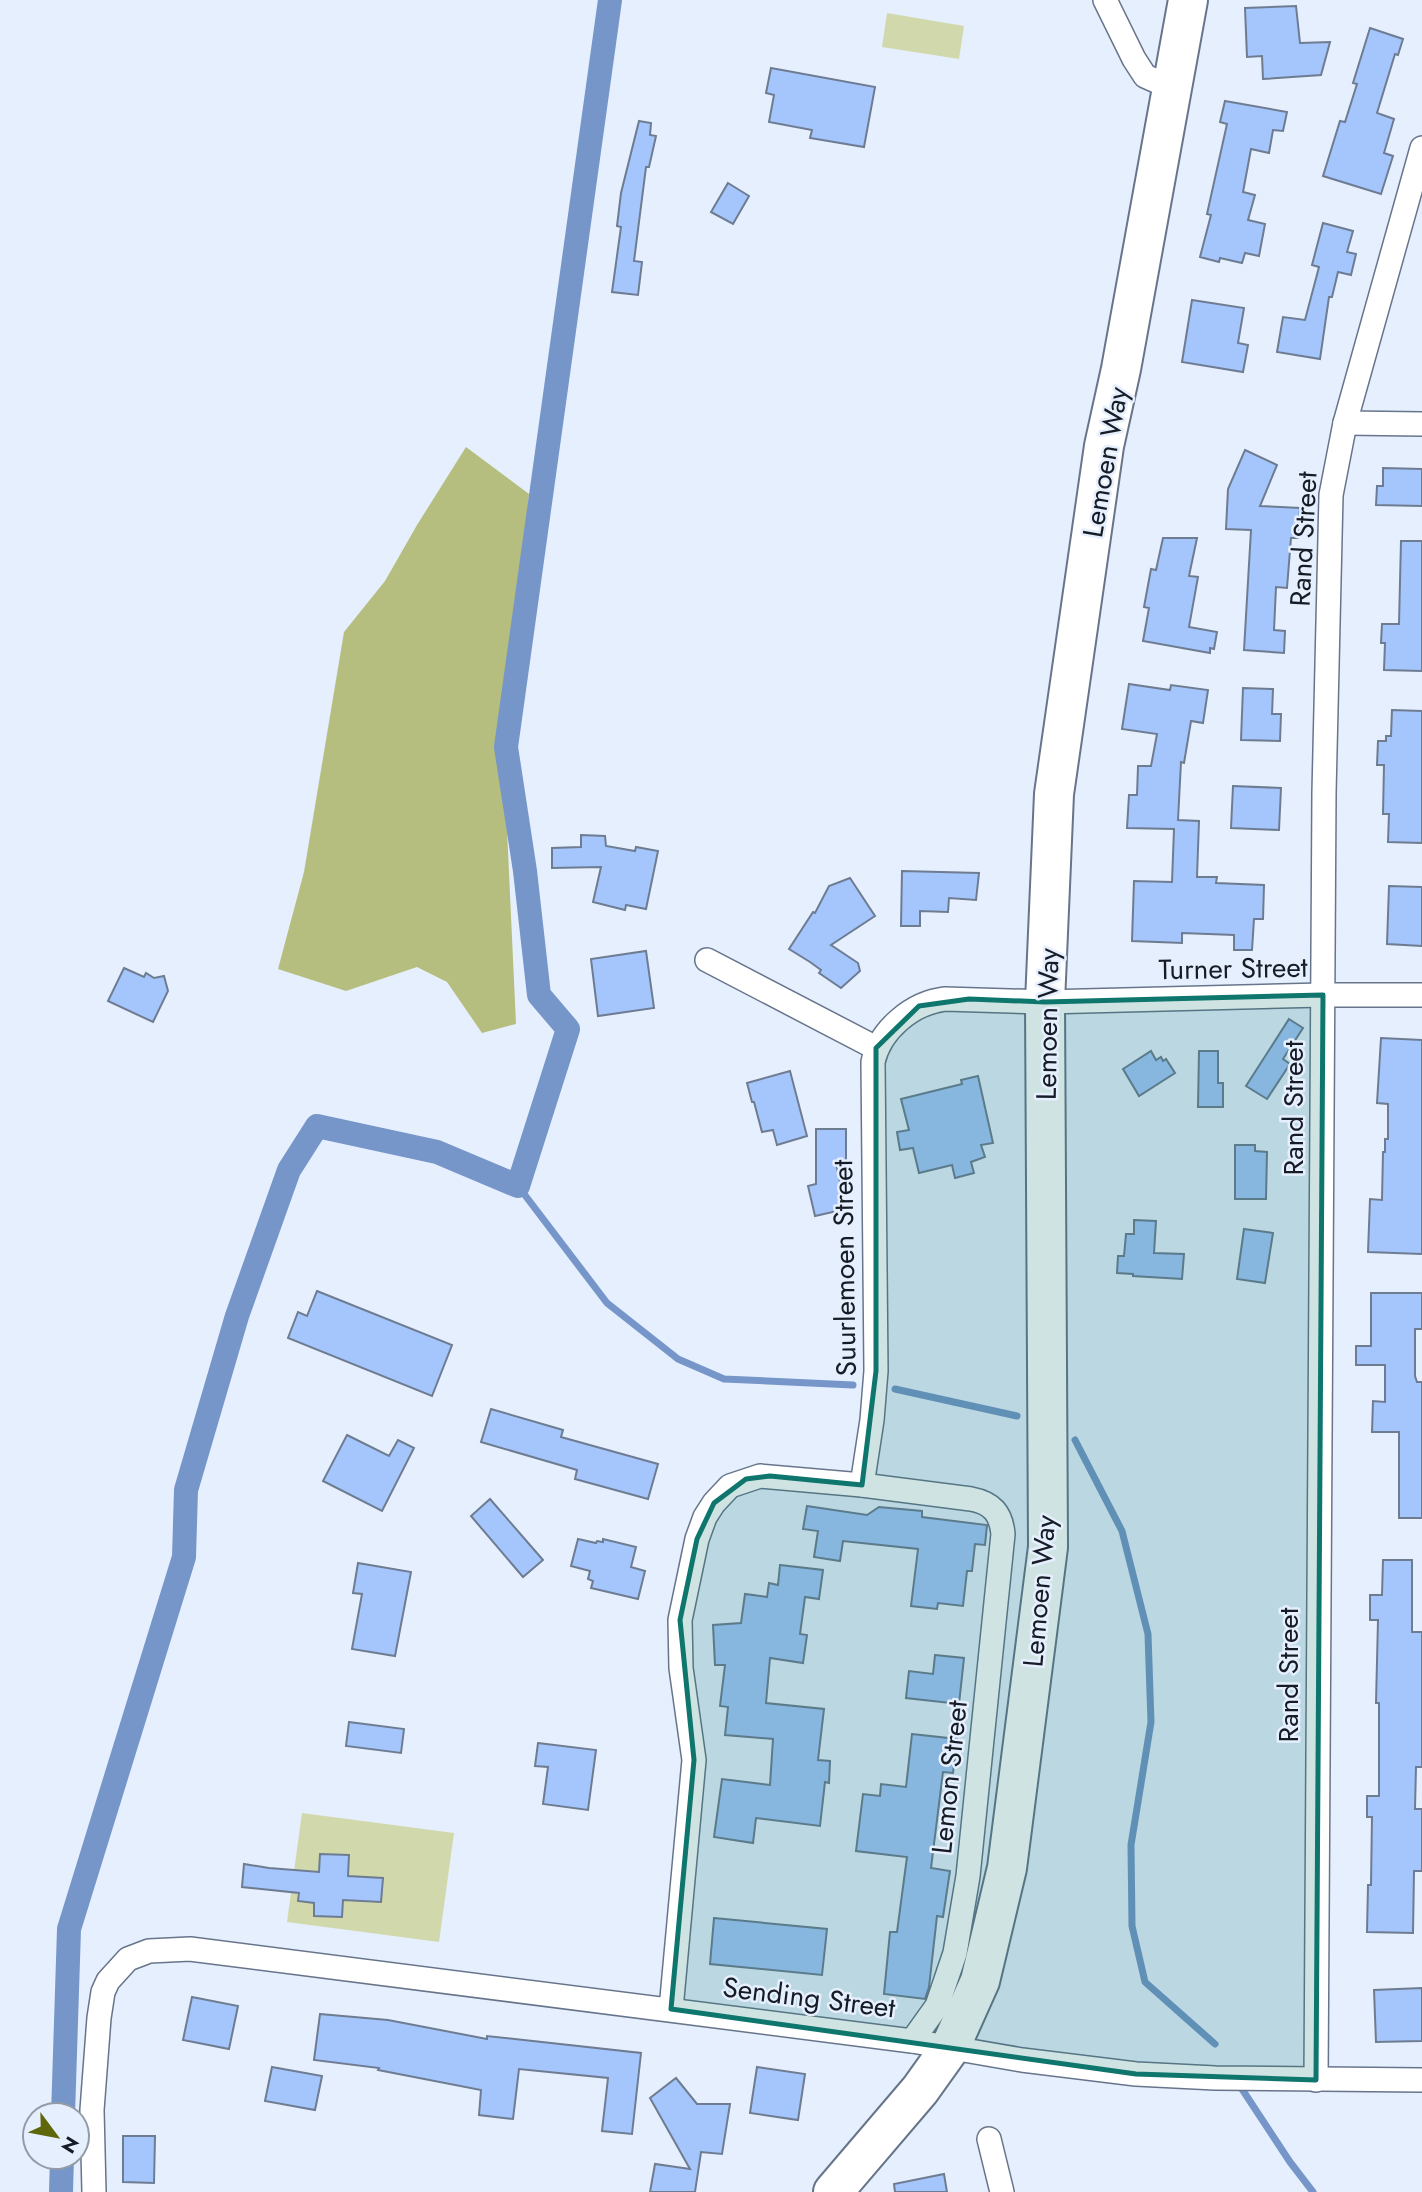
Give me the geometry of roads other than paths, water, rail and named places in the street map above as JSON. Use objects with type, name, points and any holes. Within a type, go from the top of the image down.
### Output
[{"type":"highway","name":"Lemoen Way","points":[[833,2192],[920,2090],[950,2048],[979,1982],[1007,1868],[1048,1547],[1045,1002],[1054,794],[1104,446],[1121,369],[1188,0]]},
{"type":"street","points":[[1105,0],[1134,59],[1145,75],[1172,88]]},
{"type":"street","name":"Rand Street","points":[[1316,2080],[1324,779],[1330,512],[1345,423],[1422,148]]},
{"type":"street","points":[[1345,423],[1422,424]]},
{"type":"street","points":[[707,960],[876,1048],[908,1012],[933,1000],[1045,1002]]},
{"type":"street","name":"Turner Street","points":[[1045,1002],[1422,995]]},
{"type":"street","name":"Suurlemoen Street","points":[[862,1485],[876,1371],[872,1079],[876,1048]]},
{"type":"street","points":[[671,2009],[694,1760],[681,1668],[680,1620],[697,1539],[705,1517],[730,1486],[746,1479],[770,1476],[862,1485]]},
{"type":"street","name":"Lemon Street","points":[[862,1485],[982,1501],[996,1510],[1002,1518],[1003,1534],[968,1876],[955,1953],[932,2014],[912,2041]]},
{"type":"street","name":"Sending Street","points":[[94,2192],[92,2110],[103,1992],[114,1974],[128,1959],[149,1951],[190,1950],[486,1989],[671,2009],[1136,2074],[1215,2078],[1422,2080]]},
{"type":"street","points":[[989,2138],[1003,2192]]},
{"type":"waterway","points":[[63,2101],[69,1929],[184,1557],[186,1490],[237,1316],[289,1170],[317,1126],[437,1152],[518,1186],[568,1029],[539,995],[525,871],[506,747],[610,0]]},
{"type":"waterway","points":[[518,1186],[607,1303],[678,1359],[724,1379],[853,1385]]},
{"type":"waterway","points":[[895,1389],[1017,1416]]},
{"type":"waterway","points":[[1075,1440],[1122,1531],[1148,1634],[1151,1722],[1131,1845],[1132,1926],[1145,1982],[1215,2044]]},
{"type":"waterway","points":[[1238,2083],[1313,2192]]},
{"type":"waterway","points":[[61,2192],[62,2171]]}]
